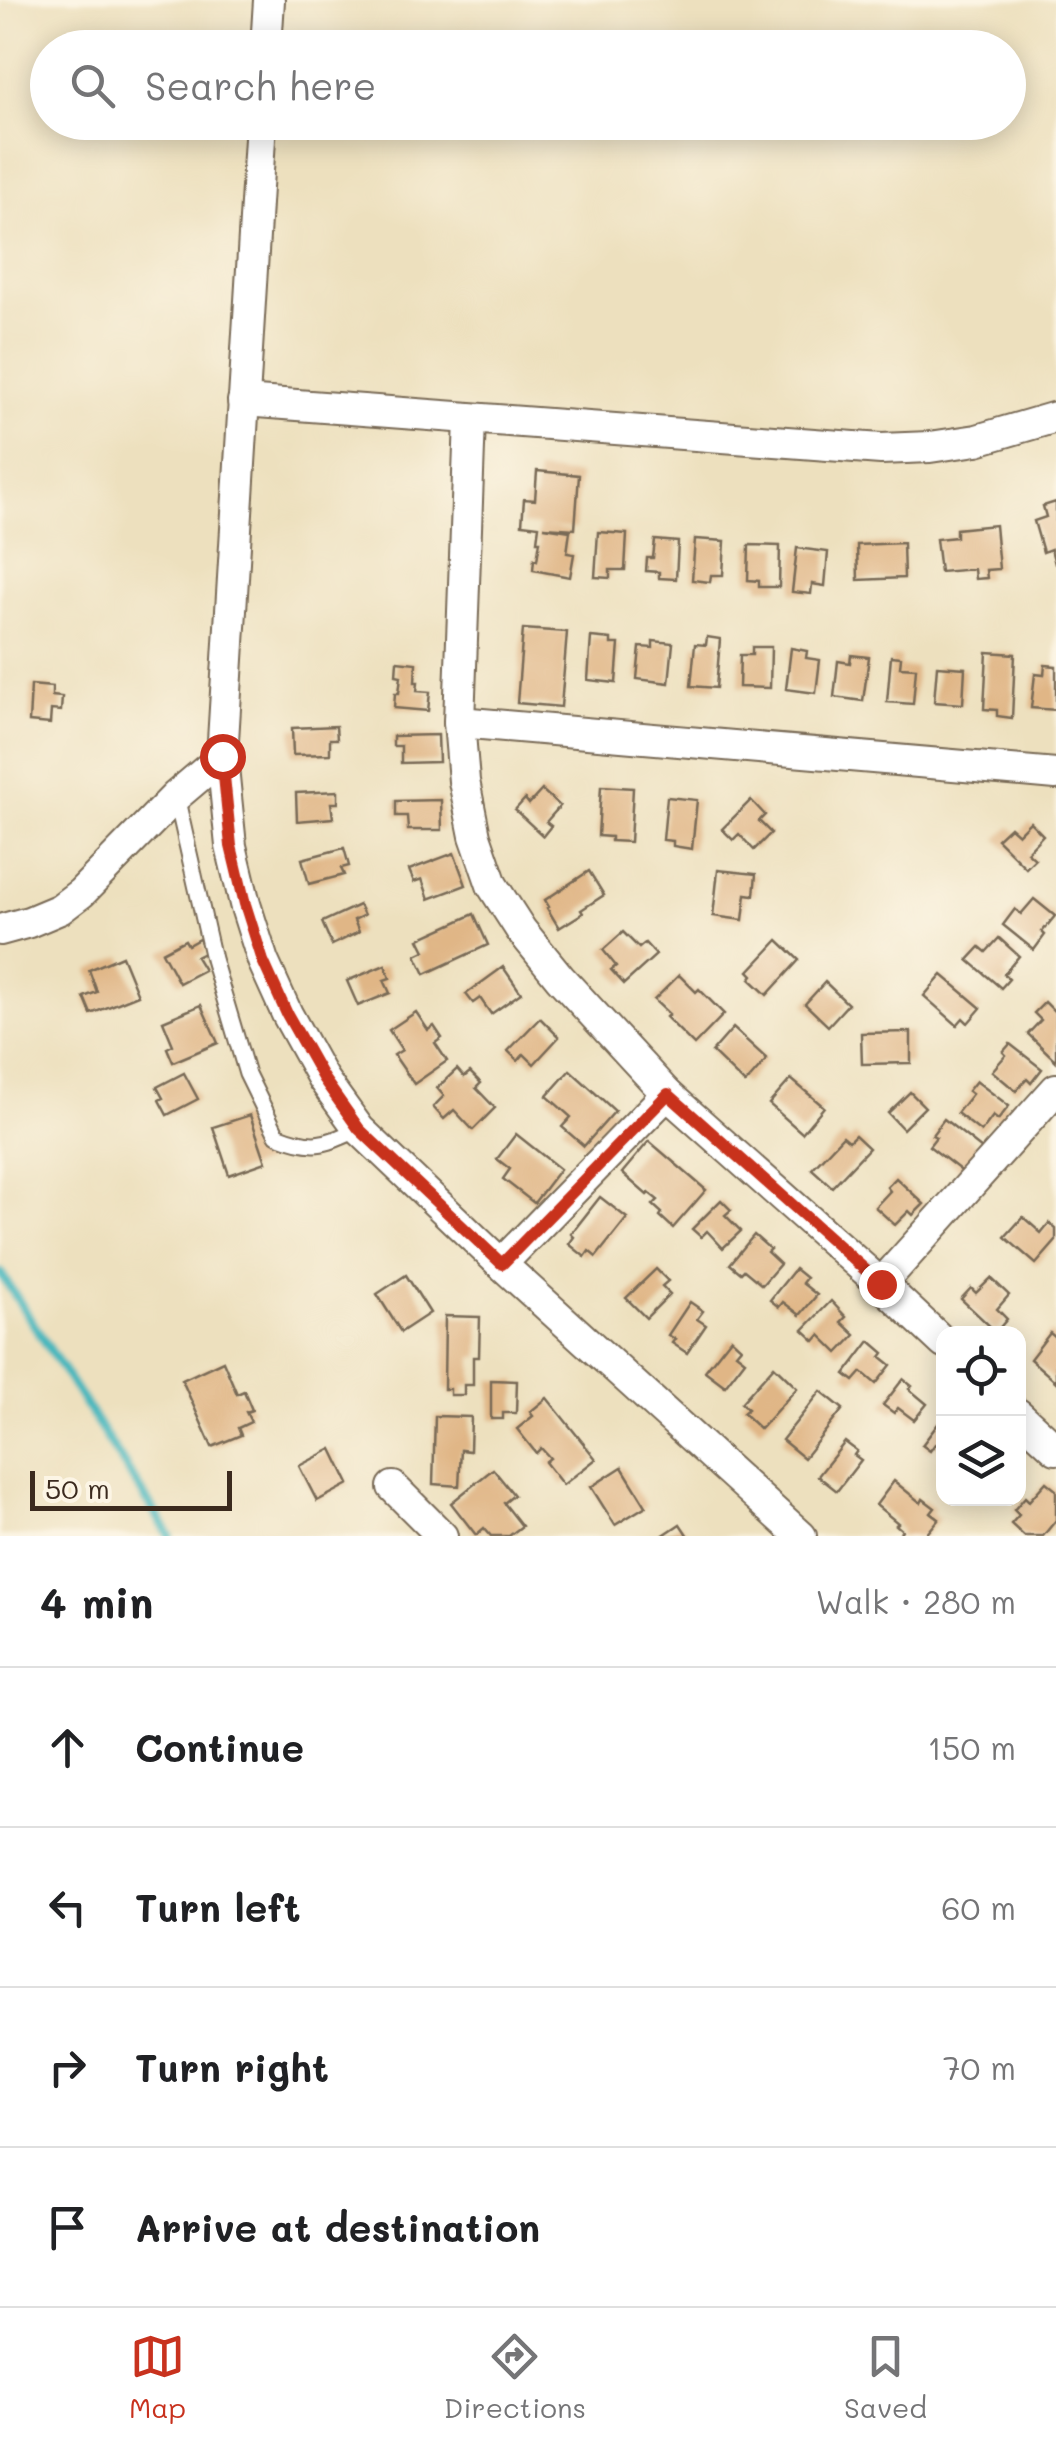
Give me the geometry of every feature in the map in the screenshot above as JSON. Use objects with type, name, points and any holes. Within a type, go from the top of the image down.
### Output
[{"type":"street","points":[[267,30],[269,0]]},
{"type":"street","points":[[260,140],[222,756],[231,846],[263,961],[323,1078],[359,1129],[800,1536]]},
{"type":"street","points":[[243,401],[882,449],[930,448],[978,440],[1056,417]]},
{"type":"street","points":[[470,420],[459,722],[464,781],[475,836],[492,885],[521,930],[560,978],[668,1094],[936,1336]]},
{"type":"street","points":[[459,722],[1056,774]]},
{"type":"street","points":[[0,930],[60,909],[222,756]]},
{"type":"street","points":[[881,1284],[1056,1089]]},
{"type":"street","points":[[502,1264],[668,1094]]},
{"type":"street","points":[[1020,1416],[1056,1448]]},
{"type":"street","points":[[393,1487],[442,1536]]},
{"type":"lane","points":[[176,796],[213,958],[247,1074],[276,1135],[300,1144],[324,1145],[359,1129]]},
{"type":"building","points":[[537,471],[579,475],[575,529],[544,527],[570,531],[567,553],[574,554],[570,577],[533,570],[540,541],[539,526],[522,524],[524,499],[535,500]]},
{"type":"building","points":[[1056,502],[1055,564],[1051,549],[1043,552],[1034,521],[1046,517],[1043,506]]},
{"type":"building","points":[[995,525],[999,569],[986,570],[987,578],[975,579],[974,569],[940,572],[936,539],[956,537],[956,529]]},
{"type":"building","points":[[598,532],[627,534],[625,570],[610,570],[610,578],[595,577]]},
{"type":"building","points":[[695,539],[725,541],[723,575],[711,575],[710,582],[692,580]]},
{"type":"building","points":[[655,540],[678,542],[676,579],[659,578],[659,572],[646,571],[647,558],[653,558]]},
{"type":"building","points":[[903,543],[904,578],[858,580],[857,545]]},
{"type":"building","points":[[749,545],[780,546],[779,587],[759,587],[759,581],[748,580]]},
{"type":"building","points":[[797,548],[828,552],[825,586],[812,584],[811,594],[792,592]]},
{"type":"building","points":[[523,629],[567,632],[561,707],[517,703]]},
{"type":"building","points":[[591,637],[619,644],[616,683],[588,680]]},
{"type":"building","points":[[707,637],[720,639],[716,688],[691,686],[695,644],[706,645]]},
{"type":"building","points":[[653,641],[673,643],[669,683],[637,679],[640,647],[653,648]]},
{"type":"building","points":[[752,647],[771,647],[770,688],[739,687],[740,655],[752,655]]},
{"type":"building","points":[[791,648],[807,651],[806,658],[820,660],[816,693],[786,689]]},
{"type":"building","points":[[987,652],[1015,654],[1012,718],[997,716],[997,710],[984,709]]},
{"type":"building","points":[[851,655],[869,657],[863,701],[834,697],[838,661],[850,663]]},
{"type":"building","points":[[891,656],[901,657],[900,667],[916,668],[913,704],[887,702]]},
{"type":"building","points":[[397,661],[416,663],[417,691],[430,692],[428,711],[394,708],[401,676],[396,675]]},
{"type":"building","points":[[1045,665],[1056,666],[1056,710],[1031,708],[1035,674],[1044,675]]},
{"type":"building","points":[[937,666],[965,668],[963,704],[934,702]]},
{"type":"building","points":[[31,685],[52,687],[52,696],[62,697],[61,711],[51,710],[50,724],[29,722]]},
{"type":"building","points":[[336,726],[337,739],[330,739],[330,754],[293,755],[292,728]]},
{"type":"building","points":[[438,735],[439,762],[401,763],[401,746],[393,746],[393,736]]},
{"type":"building","points":[[601,786],[633,788],[630,842],[598,836]]},
{"type":"building","points":[[542,790],[560,806],[546,822],[551,826],[543,836],[515,810],[525,799],[529,804]]},
{"type":"building","points":[[338,791],[338,803],[331,803],[333,818],[297,821],[296,793]]},
{"type":"building","points":[[667,797],[697,800],[692,849],[663,840]]},
{"type":"building","points":[[441,800],[442,830],[408,830],[407,816],[396,816],[396,801]]},
{"type":"building","points":[[751,800],[765,815],[759,821],[771,833],[754,850],[739,834],[733,840],[722,829]]},
{"type":"building","points":[[1030,822],[1043,835],[1027,852],[1035,859],[1026,868],[997,839],[1010,827],[1018,834]]},
{"type":"building","points":[[344,848],[349,866],[341,868],[344,875],[309,884],[302,859]]},
{"type":"building","points":[[454,853],[466,885],[429,899],[422,879],[414,882],[409,870]]},
{"type":"building","points":[[718,870],[756,874],[754,895],[746,894],[743,920],[713,916]]},
{"type":"building","points":[[589,871],[604,895],[559,928],[545,900]]},
{"type":"building","points":[[1034,899],[1055,916],[1034,950],[1003,925],[1015,909],[1021,914]]},
{"type":"building","points":[[359,905],[364,915],[354,920],[359,932],[332,945],[322,922]]},
{"type":"building","points":[[474,914],[488,945],[425,974],[416,955],[425,951],[419,939]]},
{"type":"building","points":[[623,932],[639,948],[645,943],[656,955],[624,984],[611,970],[616,966],[603,950]]},
{"type":"building","points":[[999,938],[1019,956],[1004,974],[1009,979],[1001,988],[968,960],[980,947],[986,952]]},
{"type":"building","points":[[199,939],[206,952],[196,957],[204,970],[179,983],[162,952],[185,940],[188,945]]},
{"type":"building","points":[[778,940],[799,960],[767,995],[750,979],[753,975],[749,971]]},
{"type":"building","points":[[122,956],[138,995],[91,1014],[84,997],[97,992],[89,970]]},
{"type":"building","points":[[385,965],[390,978],[384,980],[390,993],[358,1006],[347,981]]},
{"type":"building","points":[[503,967],[521,993],[491,1014],[480,998],[473,1003],[466,994]]},
{"type":"building","points":[[679,975],[724,1014],[694,1045],[654,1000]]},
{"type":"building","points":[[942,975],[981,1008],[968,1023],[963,1018],[957,1025],[924,996]]},
{"type":"building","points":[[825,982],[848,1004],[828,1026],[805,1004]]},
{"type":"building","points":[[1045,1002],[1056,1013],[1056,1061],[1028,1034],[1041,1020],[1034,1013]]},
{"type":"building","points":[[201,1005],[218,1043],[173,1062],[167,1048],[173,1045],[163,1021]]},
{"type":"building","points":[[416,1012],[428,1030],[434,1026],[442,1038],[435,1043],[447,1061],[414,1084],[394,1055],[402,1050],[389,1030]]},
{"type":"building","points":[[540,1018],[559,1037],[534,1064],[524,1054],[518,1061],[508,1051]]},
{"type":"building","points":[[733,1028],[767,1059],[745,1084],[712,1052]]},
{"type":"building","points":[[911,1032],[911,1063],[862,1064],[861,1033]]},
{"type":"building","points":[[1010,1044],[1042,1069],[1031,1083],[1027,1079],[1016,1091],[992,1071]]},
{"type":"building","points":[[457,1069],[464,1077],[470,1072],[481,1083],[476,1088],[495,1108],[473,1130],[454,1110],[444,1119],[433,1107],[444,1096],[437,1088]]},
{"type":"building","points":[[570,1070],[615,1111],[584,1146],[562,1127],[571,1117],[547,1096]]},
{"type":"building","points":[[184,1073],[198,1099],[167,1115],[157,1087]]},
{"type":"building","points":[[791,1079],[824,1107],[802,1133],[769,1104]]},
{"type":"building","points":[[976,1081],[1009,1106],[998,1120],[993,1116],[981,1132],[957,1113],[972,1094],[968,1091]]},
{"type":"building","points":[[910,1092],[925,1107],[903,1129],[888,1113]]},
{"type":"building","points":[[250,1115],[266,1162],[229,1175],[213,1127]]},
{"type":"building","points":[[944,1119],[982,1149],[964,1173],[929,1146]]},
{"type":"building","points":[[516,1134],[560,1169],[534,1203],[503,1179],[510,1169],[497,1159]]},
{"type":"building","points":[[855,1135],[869,1148],[832,1187],[812,1169],[843,1136],[849,1141]]},
{"type":"building","points":[[649,1141],[706,1190],[673,1228],[653,1205],[658,1200],[622,1173]]},
{"type":"building","points":[[896,1178],[924,1204],[913,1215],[909,1211],[895,1225],[875,1207]]},
{"type":"building","points":[[600,1197],[627,1218],[596,1257],[589,1251],[585,1257],[569,1244],[574,1237],[571,1234]]},
{"type":"building","points":[[721,1200],[731,1210],[725,1215],[741,1231],[723,1248],[707,1231],[701,1237],[692,1229]]},
{"type":"building","points":[[1023,1217],[1041,1233],[1049,1223],[1056,1229],[1056,1241],[1036,1264],[1005,1237]]},
{"type":"building","points":[[754,1235],[780,1264],[762,1285],[730,1264]]},
{"type":"building","points":[[656,1269],[668,1281],[662,1286],[670,1294],[646,1318],[626,1298]]},
{"type":"building","points":[[795,1269],[806,1278],[802,1283],[817,1295],[800,1315],[783,1302],[779,1307],[770,1300]]},
{"type":"building","points":[[406,1275],[430,1313],[401,1332],[377,1294]]},
{"type":"building","points":[[991,1278],[1009,1295],[997,1309],[1007,1319],[1001,1326],[990,1326],[961,1299],[971,1288],[976,1293]]},
{"type":"building","points":[[831,1301],[846,1317],[841,1322],[855,1335],[838,1353],[820,1335],[815,1341],[803,1330]]},
{"type":"building","points":[[690,1302],[703,1311],[697,1319],[706,1325],[687,1353],[672,1343],[675,1339],[668,1335]]},
{"type":"building","points":[[445,1316],[480,1317],[479,1357],[473,1357],[473,1385],[464,1385],[464,1395],[450,1395],[450,1389],[444,1389]]},
{"type":"building","points":[[1050,1333],[1056,1338],[1056,1382],[1030,1359]]},
{"type":"building","points":[[731,1338],[741,1347],[736,1353],[745,1360],[725,1386],[705,1371]]},
{"type":"building","points":[[870,1341],[891,1365],[876,1384],[862,1372],[854,1381],[845,1374]]},
{"type":"building","points":[[223,1361],[237,1394],[244,1391],[252,1410],[246,1412],[251,1422],[238,1428],[241,1435],[212,1447],[182,1380]]},
{"type":"building","points":[[774,1366],[797,1388],[760,1429],[743,1413],[748,1409],[741,1403]]},
{"type":"building","points":[[903,1379],[927,1404],[914,1420],[898,1408],[894,1413],[883,1405]]},
{"type":"building","points":[[491,1380],[517,1381],[516,1413],[503,1413],[503,1419],[491,1419]]},
{"type":"building","points":[[821,1391],[843,1409],[804,1458],[782,1440]]},
{"type":"building","points":[[547,1398],[596,1459],[563,1485],[545,1462],[550,1458],[541,1448],[536,1453],[517,1429]]},
{"type":"building","points":[[435,1416],[471,1417],[470,1451],[461,1450],[459,1486],[433,1484]]},
{"type":"building","points":[[936,1427],[936,1445],[930,1451],[922,1445]]},
{"type":"building","points":[[845,1442],[861,1460],[837,1491],[818,1476]]},
{"type":"building","points":[[332,1449],[349,1484],[317,1501],[299,1466]]},
{"type":"building","points":[[622,1467],[646,1506],[615,1525],[591,1487]]},
{"type":"building","points":[[493,1469],[514,1495],[504,1503],[522,1526],[509,1536],[491,1536],[484,1528],[476,1535],[451,1503]]},
{"type":"building","points":[[894,1481],[921,1503],[923,1499],[935,1508],[931,1513],[939,1519],[925,1536],[898,1536],[902,1530],[898,1523],[876,1505]]},
{"type":"building","points":[[1046,1482],[1056,1490],[1056,1520],[1043,1536],[1024,1536],[1011,1524],[1019,1515],[1014,1510],[1026,1506],[1026,1498],[1029,1501]]},
{"type":"building","points":[[680,1524],[688,1536],[662,1536]]},
{"type":"waterway","points":[[0,1272],[170,1536]]},
{"type":"route","points":[[222,756],[231,846],[245,904],[263,961],[287,1014],[323,1078],[359,1129],[502,1264],[668,1094],[881,1284]]}]
